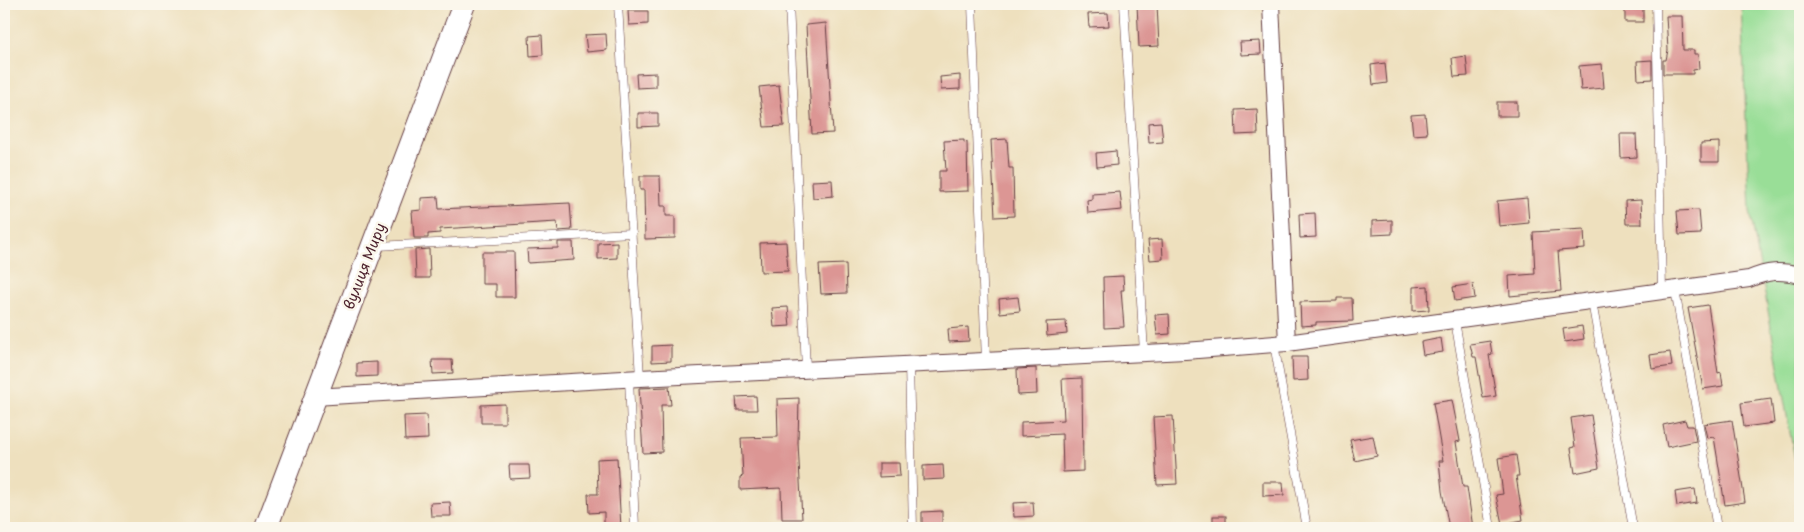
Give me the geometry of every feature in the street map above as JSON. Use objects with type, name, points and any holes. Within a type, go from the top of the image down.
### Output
[{"type":"street","name":"вулиця Миру","points":[[266,528],[464,4]]},
{"type":"street","points":[[1271,4],[1280,344]]},
{"type":"street","points":[[314,397],[635,378],[1144,353],[1280,344],[1749,279],[1768,272],[1782,270],[1800,275]]},
{"type":"lane","points":[[618,4],[632,233],[635,378],[634,528]]},
{"type":"lane","points":[[789,4],[806,369]]},
{"type":"lane","points":[[972,4],[986,361]]},
{"type":"lane","points":[[1124,4],[1144,353]]},
{"type":"lane","points":[[1656,4],[1669,290],[1717,528]]},
{"type":"lane","points":[[372,246],[632,233]]},
{"type":"lane","points":[[1592,302],[1633,528]]},
{"type":"lane","points":[[1455,321],[1491,528]]},
{"type":"lane","points":[[1280,344],[1307,528]]},
{"type":"lane","points":[[909,364],[913,528]]},
{"type":"green space","points":[[1741,4],[1800,4],[1800,488],[1750,211]]},
{"type":"building","points":[[1137,4],[1157,4],[1159,46],[1139,47]]},
{"type":"building","points":[[1625,4],[1643,4],[1643,22],[1625,22]]},
{"type":"building","points":[[628,11],[648,11],[648,24],[629,25]]},
{"type":"building","points":[[1108,13],[1109,26],[1089,27],[1088,14]]},
{"type":"building","points":[[1666,16],[1682,16],[1683,50],[1694,50],[1694,54],[1698,54],[1699,69],[1693,70],[1693,74],[1663,74],[1663,60],[1666,60],[1668,50]]},
{"type":"building","points":[[826,23],[833,133],[812,134],[806,25]]},
{"type":"building","points":[[606,34],[607,50],[587,52],[585,35]]},
{"type":"building","points":[[542,35],[543,55],[530,56],[529,36]]},
{"type":"building","points":[[1260,41],[1261,54],[1241,55],[1240,42]]},
{"type":"building","points":[[1466,56],[1468,76],[1454,77],[1452,58]]},
{"type":"building","points":[[1652,60],[1652,79],[1638,80],[1637,61]]},
{"type":"building","points":[[1385,63],[1387,83],[1373,85],[1371,65]]},
{"type":"building","points":[[1602,64],[1604,88],[1581,90],[1579,66]]},
{"type":"building","points":[[656,73],[656,87],[637,88],[636,74]]},
{"type":"building","points":[[960,75],[960,89],[941,90],[940,77]]},
{"type":"building","points":[[779,85],[784,126],[764,127],[759,87]]},
{"type":"building","points":[[1497,102],[1517,102],[1517,116],[1497,116]]},
{"type":"building","points":[[1257,109],[1258,134],[1236,135],[1235,110]]},
{"type":"building","points":[[638,113],[658,113],[658,126],[638,127]]},
{"type":"building","points":[[1425,114],[1427,134],[1413,135],[1411,115]]},
{"type":"building","points":[[1161,122],[1163,142],[1149,143],[1148,123]]},
{"type":"building","points":[[1620,134],[1636,134],[1637,157],[1621,158]]},
{"type":"building","points":[[1007,139],[1009,168],[1013,168],[1014,216],[995,217],[991,140]]},
{"type":"building","points":[[964,140],[964,143],[967,142],[968,191],[939,192],[939,171],[946,171],[944,141]]},
{"type":"building","points":[[1719,142],[1719,162],[1701,162],[1701,143]]},
{"type":"building","points":[[1116,151],[1117,165],[1097,167],[1096,153]]},
{"type":"building","points":[[640,176],[660,176],[661,206],[666,206],[666,216],[675,216],[675,238],[645,239],[644,190],[640,190]]},
{"type":"building","points":[[832,180],[833,196],[813,198],[812,181]]},
{"type":"building","points":[[1120,192],[1122,210],[1088,213],[1087,200],[1092,199],[1092,194]]},
{"type":"building","points":[[438,197],[439,209],[570,203],[572,230],[558,231],[557,222],[440,229],[440,233],[428,234],[428,238],[414,238],[412,211],[421,210],[421,198]]},
{"type":"building","points":[[1527,198],[1529,223],[1499,226],[1497,201]]},
{"type":"building","points":[[1641,200],[1642,224],[1626,224],[1625,201]]},
{"type":"building","points":[[1699,210],[1701,234],[1679,235],[1677,211]]},
{"type":"building","points":[[1315,213],[1316,237],[1300,238],[1299,214]]},
{"type":"building","points":[[1392,220],[1392,234],[1372,235],[1372,221]]},
{"type":"building","points":[[1584,229],[1585,249],[1558,251],[1561,291],[1510,296],[1509,276],[1535,274],[1533,232]]},
{"type":"building","points":[[1162,239],[1163,259],[1150,260],[1148,240]]},
{"type":"building","points":[[558,242],[573,242],[574,260],[528,263],[527,249],[558,248]]},
{"type":"building","points":[[617,242],[617,258],[598,259],[598,243]]},
{"type":"building","points":[[786,242],[788,271],[761,272],[760,243]]},
{"type":"building","points":[[429,249],[430,278],[416,278],[415,250]]},
{"type":"building","points":[[482,252],[514,252],[515,297],[496,297],[496,284],[482,284]]},
{"type":"building","points":[[846,264],[847,293],[821,294],[819,265]]},
{"type":"building","points":[[1123,276],[1124,290],[1121,290],[1124,327],[1104,328],[1103,277]]},
{"type":"building","points":[[1473,284],[1475,298],[1455,301],[1453,287]]},
{"type":"building","points":[[1428,286],[1429,310],[1413,311],[1413,287]]},
{"type":"building","points":[[1018,297],[1020,311],[1000,313],[999,299]]},
{"type":"building","points":[[1337,298],[1352,298],[1353,321],[1316,322],[1316,325],[1301,326],[1300,302],[1337,301]]},
{"type":"building","points":[[1708,305],[1718,373],[1721,372],[1723,386],[1703,389],[1688,308]]},
{"type":"building","points":[[788,307],[790,326],[774,327],[772,308]]},
{"type":"building","points":[[1169,314],[1170,334],[1157,335],[1155,315]]},
{"type":"building","points":[[1066,321],[1067,334],[1047,336],[1046,322]]},
{"type":"building","points":[[1582,326],[1584,339],[1565,342],[1563,329]]},
{"type":"building","points":[[968,327],[969,341],[949,342],[948,329]]},
{"type":"building","points":[[1441,338],[1443,352],[1423,355],[1421,342]]},
{"type":"building","points":[[1490,341],[1492,354],[1489,355],[1496,396],[1483,398],[1476,357],[1473,357],[1470,344]]},
{"type":"building","points":[[671,345],[671,361],[652,362],[652,346]]},
{"type":"building","points":[[1670,352],[1672,366],[1652,369],[1650,355]]},
{"type":"building","points":[[1292,357],[1307,357],[1308,380],[1293,381]]},
{"type":"building","points":[[432,360],[452,360],[453,373],[433,374]]},
{"type":"building","points":[[377,362],[377,376],[357,377],[357,363]]},
{"type":"building","points":[[1036,368],[1037,394],[1018,395],[1017,369]]},
{"type":"building","points":[[1082,378],[1083,471],[1063,472],[1062,434],[1021,436],[1021,422],[1064,420],[1062,379]]},
{"type":"building","points":[[669,387],[671,405],[661,405],[662,452],[643,453],[639,388]]},
{"type":"building","points":[[756,396],[757,410],[737,410],[736,397]]},
{"type":"building","points":[[799,398],[798,443],[802,519],[782,519],[781,488],[740,490],[740,477],[743,476],[741,438],[778,437],[777,399]]},
{"type":"building","points":[[1771,399],[1774,423],[1744,427],[1741,403]]},
{"type":"building","points":[[1452,400],[1460,441],[1456,442],[1463,487],[1467,487],[1473,528],[1449,528],[1442,491],[1439,461],[1443,461],[1433,403]]},
{"type":"building","points":[[505,404],[505,423],[481,423],[481,405]]},
{"type":"building","points":[[427,415],[428,439],[405,440],[404,416]]},
{"type":"building","points":[[1591,415],[1599,468],[1575,473],[1571,448],[1575,447],[1571,418]]},
{"type":"building","points":[[1173,416],[1177,484],[1157,485],[1153,417]]},
{"type":"building","points":[[1685,420],[1687,426],[1693,426],[1696,441],[1667,447],[1663,425]]},
{"type":"building","points":[[1732,420],[1745,502],[1725,505],[1714,437],[1707,438],[1704,424]]},
{"type":"building","points":[[1373,436],[1377,456],[1355,461],[1350,440]]},
{"type":"building","points":[[1516,455],[1519,476],[1516,476],[1523,520],[1502,524],[1496,495],[1503,494],[1498,458]]},
{"type":"building","points":[[617,458],[621,528],[604,528],[604,512],[589,513],[588,494],[598,494],[597,459]]},
{"type":"building","points":[[879,463],[899,463],[900,476],[879,477]]},
{"type":"building","points":[[509,465],[529,465],[530,478],[510,479]]},
{"type":"building","points":[[943,465],[944,479],[923,480],[923,466]]},
{"type":"building","points":[[1263,482],[1283,482],[1284,495],[1263,496]]},
{"type":"building","points":[[1695,489],[1697,503],[1677,506],[1675,492]]},
{"type":"building","points":[[450,502],[451,516],[431,516],[430,503]]},
{"type":"building","points":[[1033,502],[1034,516],[1014,517],[1013,503]]},
{"type":"building","points":[[942,511],[942,525],[922,526],[922,512]]},
{"type":"building","points":[[1213,516],[1226,516],[1226,528],[1213,528]]}]
